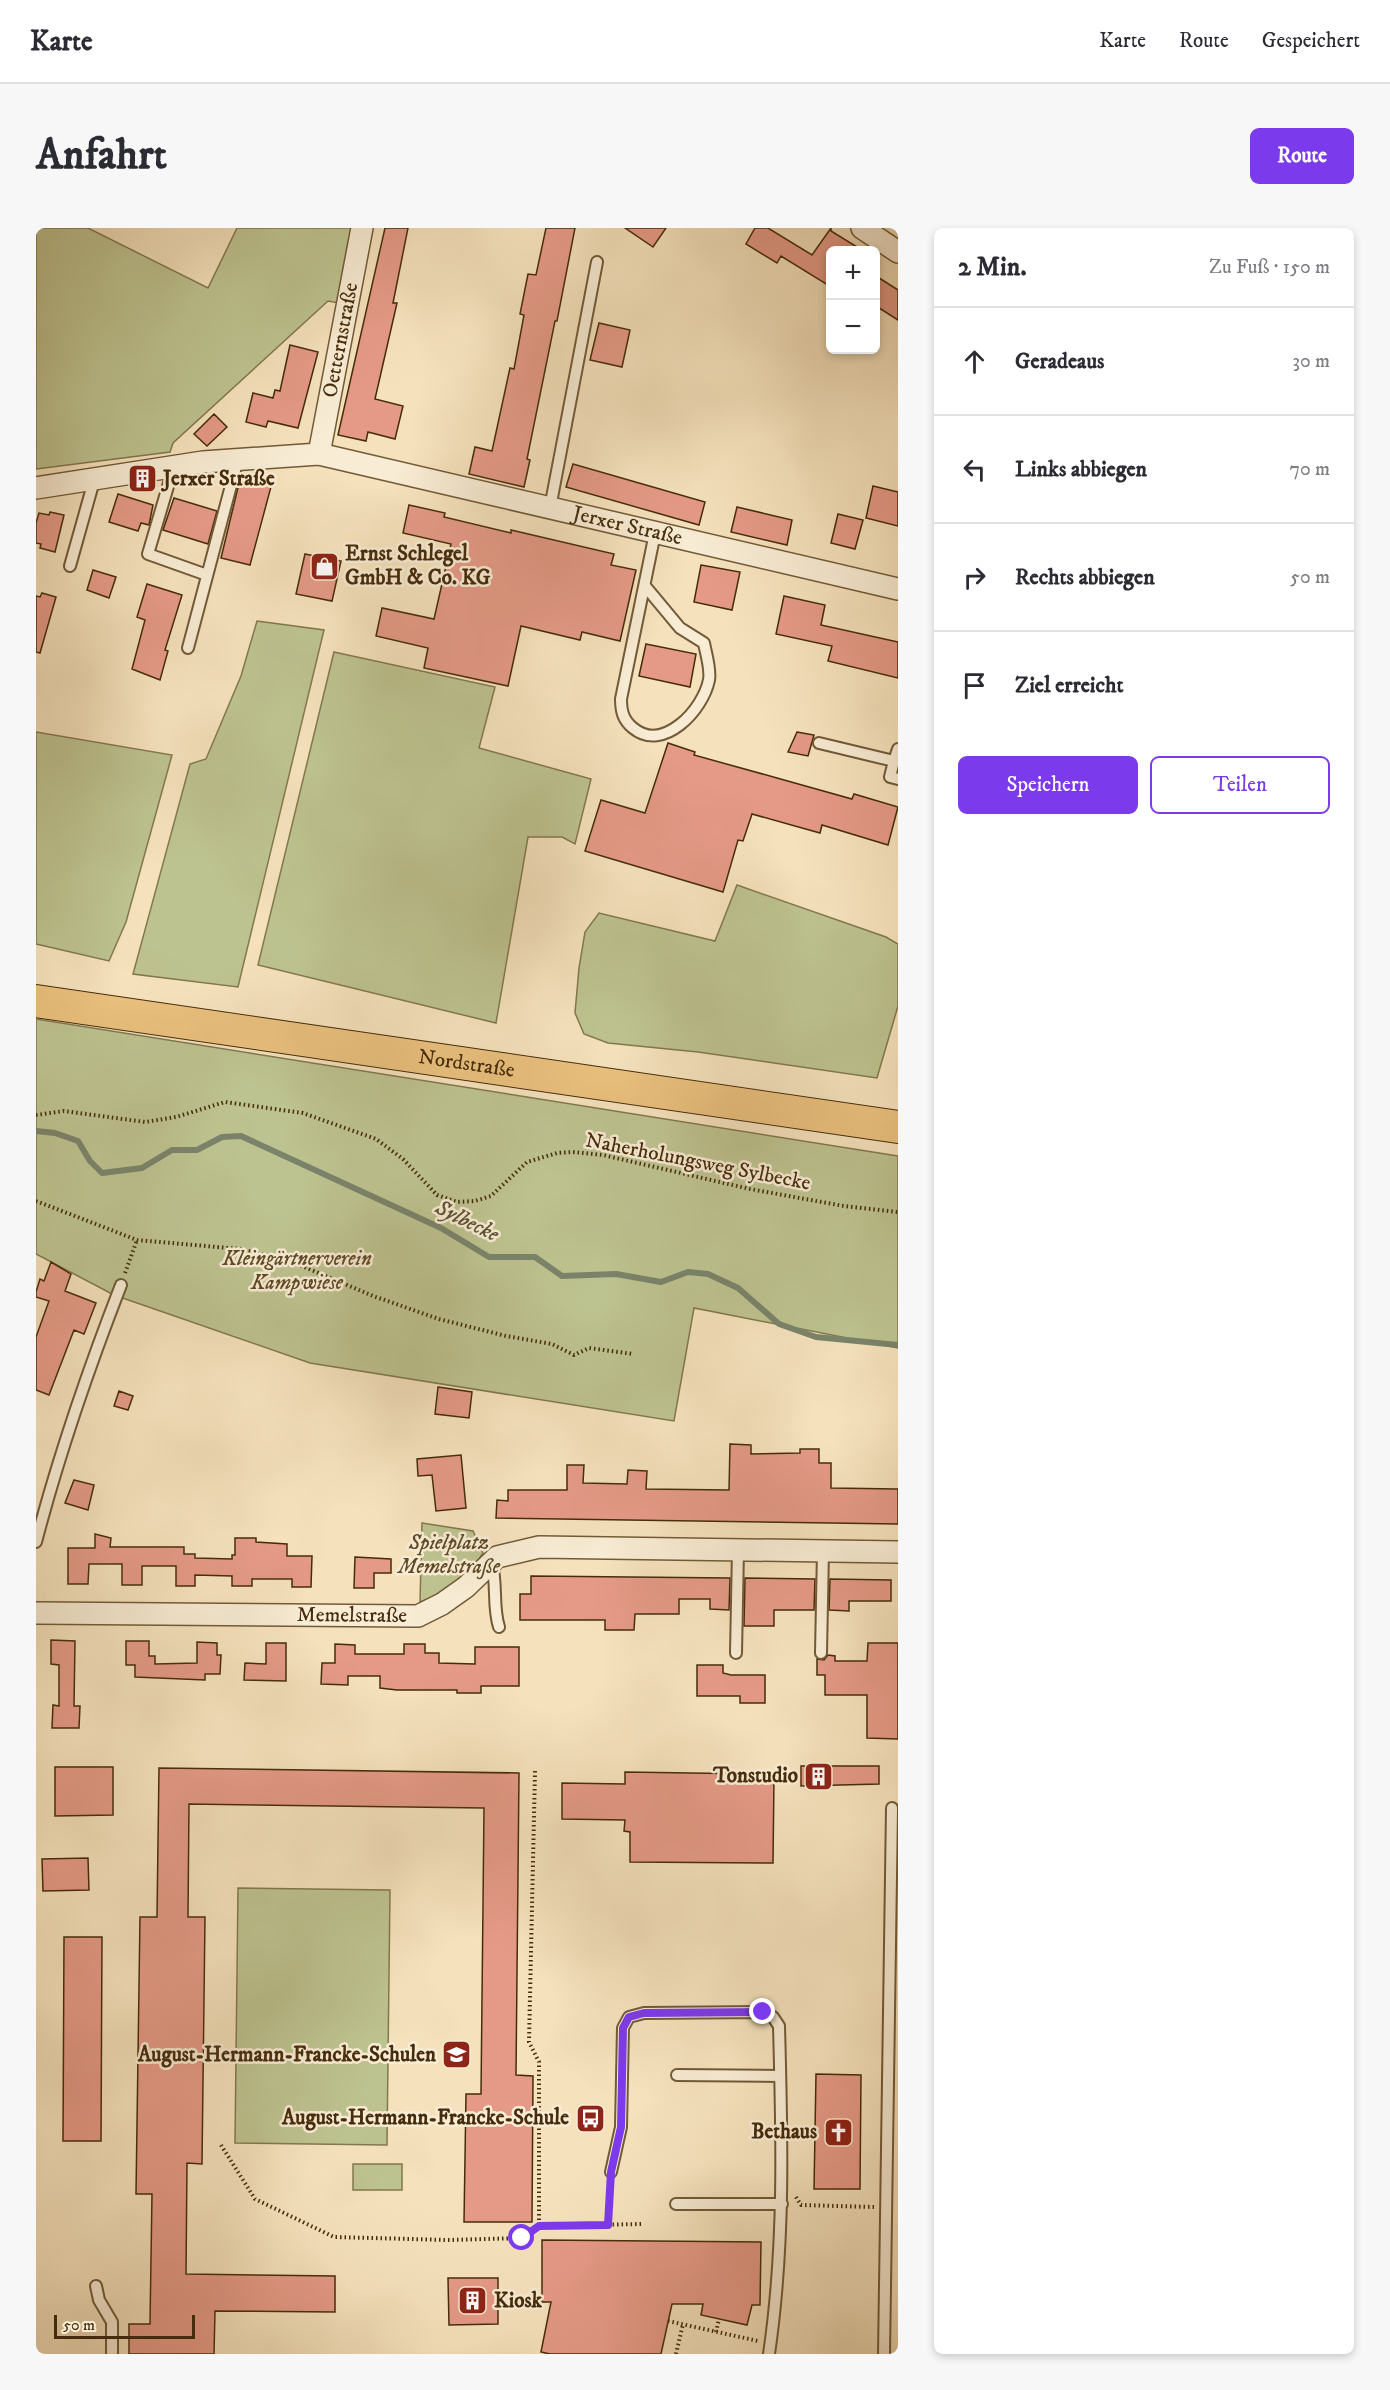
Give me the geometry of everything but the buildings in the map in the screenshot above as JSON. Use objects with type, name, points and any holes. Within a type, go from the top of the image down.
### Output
[{"type":"main road","name":"Nordstraße","points":[[36,1001],[898,1127]]},
{"type":"street","name":"Oetternstraße","points":[[319,454],[362,228]]},
{"type":"street","points":[[862,228],[898,252]]},
{"type":"street","name":"Jerxer Straße","points":[[36,488],[174,466],[319,454],[898,589]]},
{"type":"street","name":"Memelstraße","points":[[36,1613],[418,1616],[442,1604],[466,1587],[491,1561],[512,1552],[540,1547],[898,1552]]},
{"type":"lane","points":[[550,508],[597,262]]},
{"type":"lane","points":[[188,648],[238,459]]},
{"type":"lane","points":[[174,466],[148,554],[207,575]]},
{"type":"lane","points":[[70,566],[96,477]]},
{"type":"lane","points":[[645,586],[680,628],[704,643],[710,675],[709,683],[695,708],[681,725],[661,736],[640,734],[629,725],[621,713],[621,699],[654,533]]},
{"type":"lane","points":[[819,743],[894,761]]},
{"type":"lane","points":[[898,749],[890,777],[898,779]]},
{"type":"lane","points":[[36,1542],[53,1475],[95,1352],[121,1285]]},
{"type":"lane","points":[[736,1653],[738,1550]]},
{"type":"lane","points":[[821,1653],[824,1551]]},
{"type":"lane","points":[[491,1561],[495,1575],[496,1619],[499,1627]]},
{"type":"lane","points":[[884,2354],[894,1931],[892,1808]]},
{"type":"lane","points":[[611,2172],[621,2127],[623,2028],[629,2017],[644,2013],[763,2012],[773,2017],[779,2026],[782,2200],[777,2298],[770,2349]]},
{"type":"lane","points":[[677,2075],[780,2076]]},
{"type":"lane","points":[[676,2204],[782,2200]]},
{"type":"lane","points":[[96,2286],[99,2300],[112,2322],[112,2354]]},
{"type":"path","name":"Naherholungsweg Sylbecke","points":[[36,1115],[64,1111],[145,1122],[176,1117],[225,1102],[303,1113],[376,1139],[403,1159],[437,1195],[457,1202],[475,1202],[491,1196],[527,1162],[557,1153],[573,1152],[603,1155],[750,1189],[844,1206],[898,1212]]},
{"type":"path","points":[[36,1201],[137,1240],[240,1249],[290,1261],[373,1296],[439,1319],[506,1336],[552,1344],[574,1354],[589,1348],[633,1354]]},
{"type":"path","points":[[121,1285],[137,1240]]},
{"type":"path","points":[[535,1771],[529,2042],[539,2062],[539,2226]]},
{"type":"path","points":[[221,2145],[255,2199],[334,2237],[448,2240],[522,2238],[539,2226],[642,2224]]},
{"type":"path","points":[[608,2225],[611,2172]]},
{"type":"path","points":[[782,2200],[795,2195],[801,2205],[886,2206]]},
{"type":"path","points":[[716,2332],[719,2319]]},
{"type":"path","points":[[668,2321],[716,2332],[770,2349]]},
{"type":"path","points":[[676,2354],[683,2324]]},
{"type":"green space","points":[[36,228],[88,228],[208,288],[237,228],[354,228],[339,303],[328,301],[173,443],[170,452],[36,469]]},
{"type":"green space","points":[[257,621],[324,630],[238,987],[133,974],[190,764],[206,759],[241,676]]},
{"type":"green space","points":[[334,652],[495,687],[479,748],[591,779],[575,844],[562,837],[528,837],[496,1023],[258,965]]},
{"type":"green space","points":[[36,732],[172,755],[126,922],[109,961],[36,944]]},
{"type":"green space","points":[[737,885],[886,937],[898,944],[898,1006],[877,1078],[698,1052],[608,1043],[584,1034],[575,1013],[579,968],[585,932],[599,913],[715,941]]},
{"type":"green space","name":"Kleingärtnerverein Kampwiese","points":[[36,1019],[898,1156],[898,1348],[694,1308],[674,1421],[310,1363],[114,1295],[36,1254]]},
{"type":"green space","name":"Spielplatz Memelstraße","points":[[422,1523],[473,1531],[483,1553],[456,1584],[420,1602]]},
{"type":"green space","points":[[238,1888],[390,1890],[387,2145],[235,2143]]},
{"type":"green space","points":[[353,2164],[402,2164],[402,2190],[353,2190]]},
{"type":"waterway","name":"Sylbecke","points":[[36,1131],[55,1133],[78,1141],[90,1161],[102,1173],[142,1168],[172,1150],[197,1150],[222,1137],[241,1136],[441,1228],[489,1257],[535,1257],[562,1276],[616,1274],[661,1282],[688,1272],[708,1274],[738,1288],[779,1324],[816,1337],[898,1345]]},
{"type":"place","name":"Jerxer Straße","points":[[142,479]]},
{"type":"place","name":"Ernst Schlegel GmbH & Co. KG","points":[[324,566]]},
{"type":"place","name":"Tonstudio","points":[[819,1776]]},
{"type":"place","name":"August-Hermann-Francke-Schulen","points":[[457,2055]]},
{"type":"place","name":"August-Hermann-Francke-Schule","points":[[590,2118]]},
{"type":"place","name":"Bethaus","points":[[838,2132]]},
{"type":"place","name":"Kiosk","points":[[473,2301]]},
{"type":"route","points":[[522,2238],[539,2226],[608,2225],[611,2172],[621,2127],[623,2028],[629,2017],[644,2013],[763,2012]]}]
